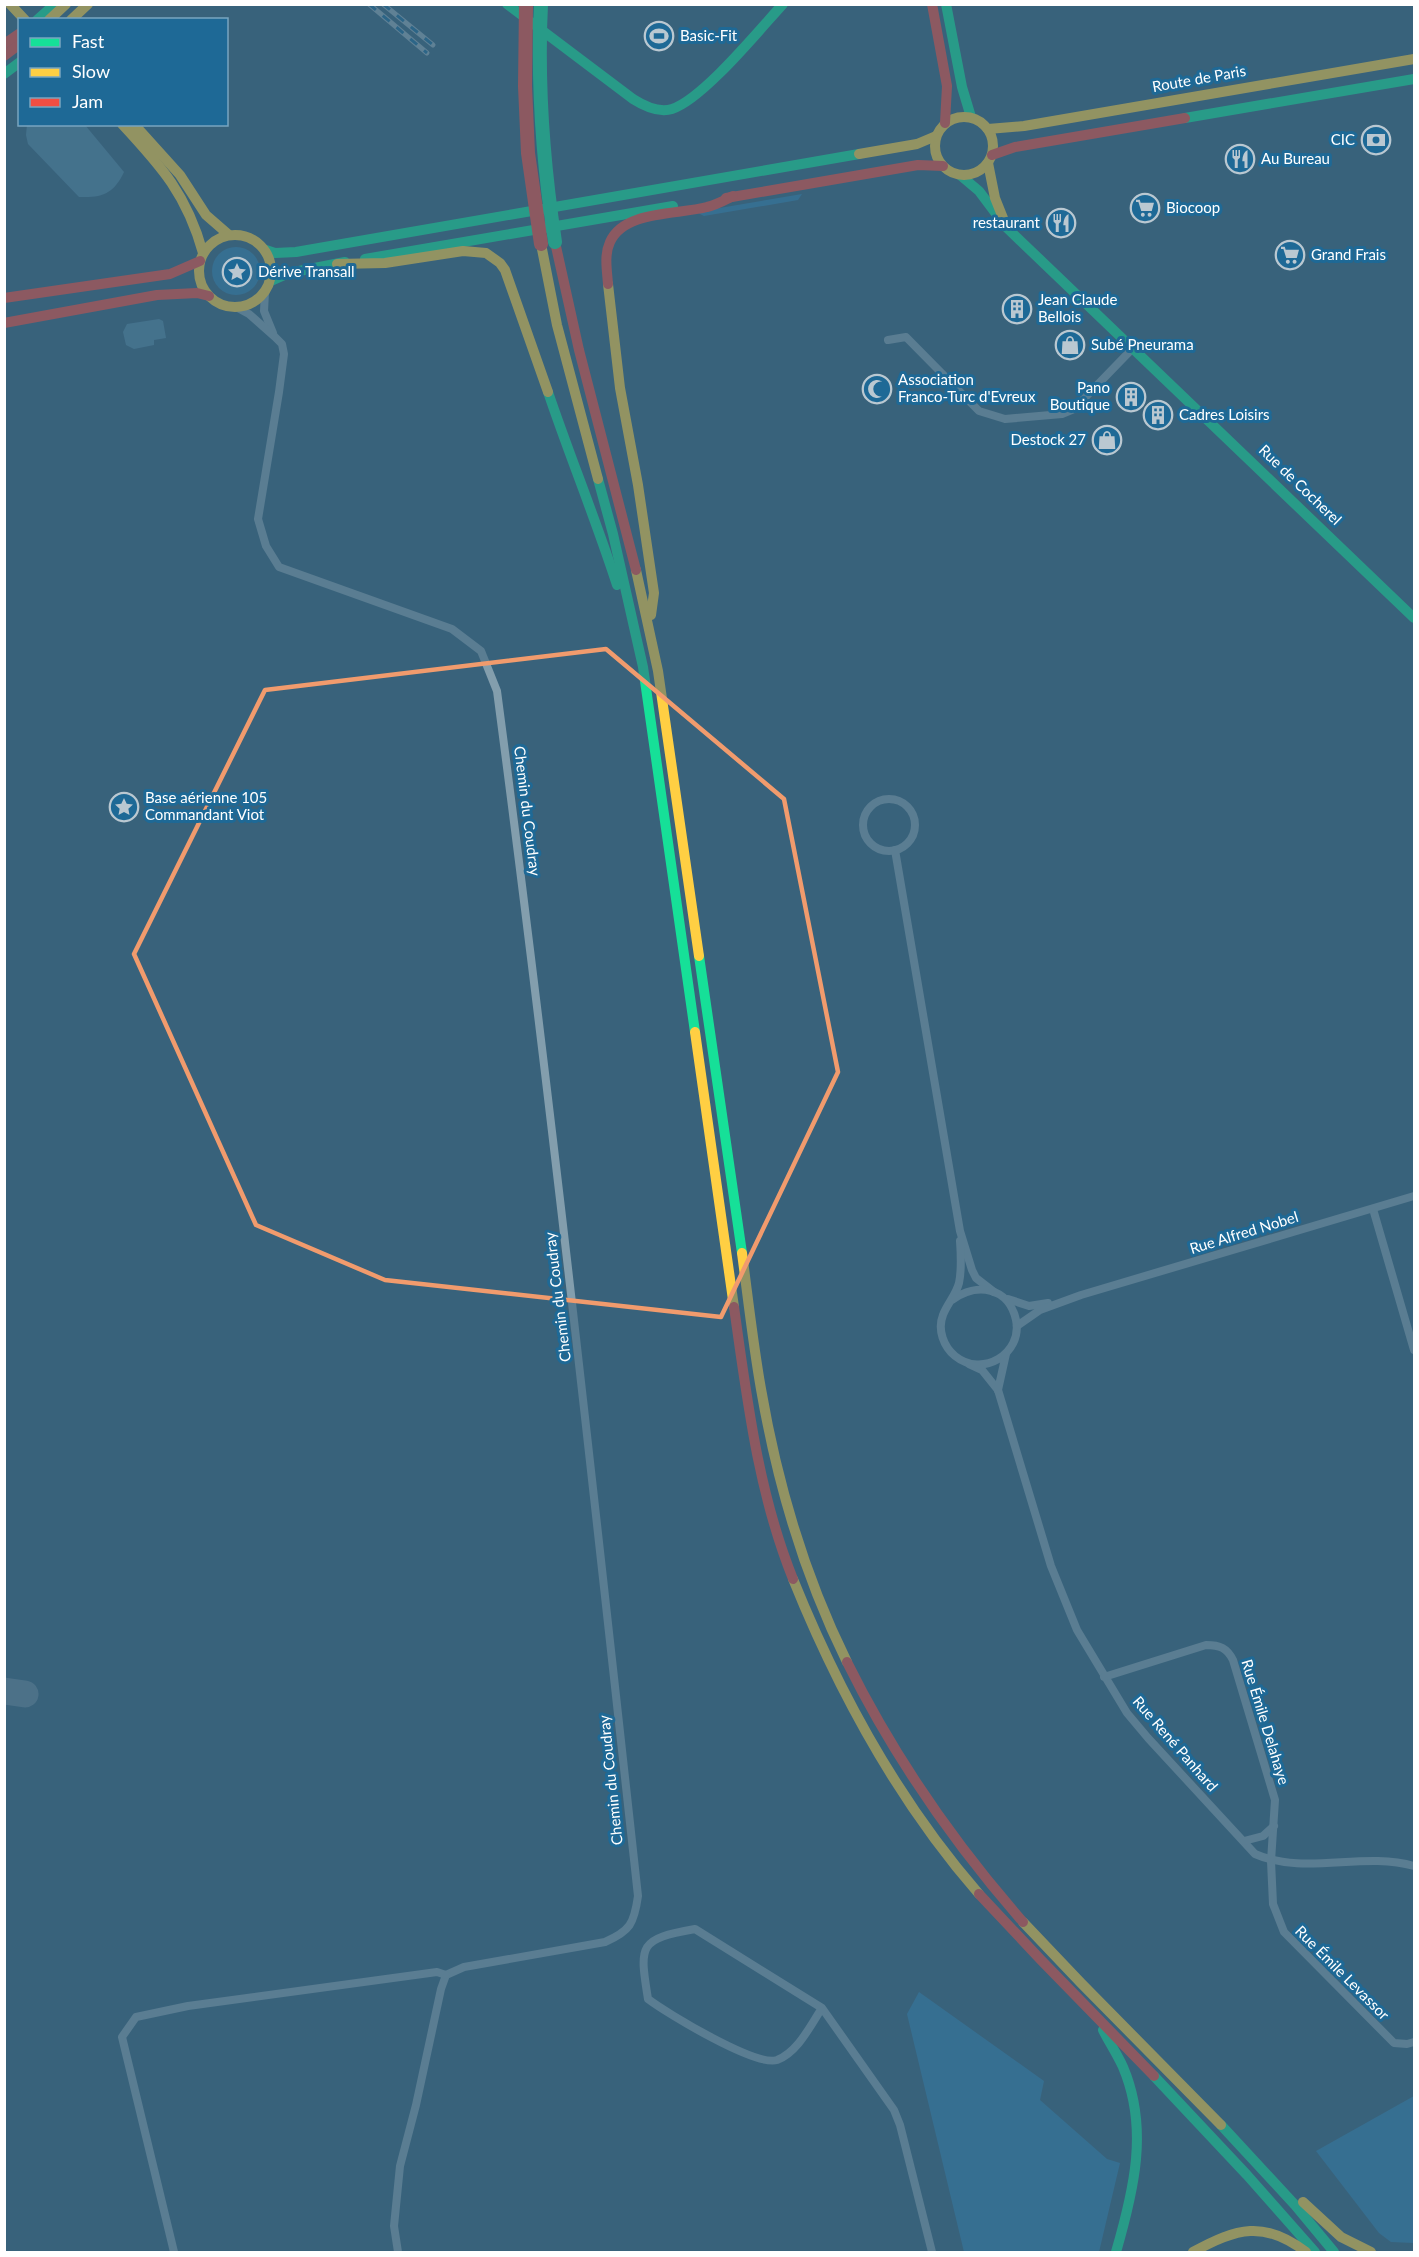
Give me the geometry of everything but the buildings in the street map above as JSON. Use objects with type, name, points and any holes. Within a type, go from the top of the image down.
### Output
[{"type":"main road","points":[[10,4],[23,18]]},
{"type":"main road","points":[[22,4],[34,18]]},
{"type":"main road","points":[[42,18],[88,4]]},
{"type":"main road","points":[[507,4],[633,99],[650,108],[665,110],[679,107],[698,93],[783,4]]},
{"type":"main road","points":[[526,4],[525,86],[528,153],[548,243],[626,524],[650,625],[761,1389],[792,1520],[826,1614],[854,1676],[881,1727],[917,1785],[962,1848],[1032,1930],[1279,2186],[1335,2253]]},
{"type":"main road","points":[[541,4],[540,66],[548,243],[557,325],[614,534],[643,667],[749,1414],[760,1471],[776,1529],[812,1625],[867,1734],[954,1864],[994,1912],[1260,2188],[1315,2253]]},
{"type":"main road","points":[[932,4],[947,86],[945,123]]},
{"type":"main road","points":[[946,4],[963,91],[972,117]]},
{"type":"main road","points":[[4,56],[15,41]]},
{"type":"main road","name":"Route de Paris","points":[[988,129],[1024,126],[1414,59]]},
{"type":"main road","points":[[4,74],[18,64]]},
{"type":"main road","points":[[4,323],[157,295],[197,292],[221,304],[236,307],[255,302],[268,286],[289,273],[918,165],[943,166],[960,175],[976,173],[990,159],[1015,147],[1414,78]]},
{"type":"main road","points":[[943,166],[935,152],[936,136],[945,123],[958,117],[972,117],[988,129],[993,146],[990,159]]},
{"type":"main road","points":[[124,126],[180,190],[195,225],[202,257],[200,280],[209,296]]},
{"type":"main road","points":[[136,126],[180,175],[213,222],[229,235]]},
{"type":"main road","points":[[4,298],[170,274],[182,270],[202,257],[219,238],[229,235],[251,238],[266,250],[275,253],[296,252],[917,144],[936,136]]},
{"type":"main road","name":"Rue de Cocherel","points":[[990,159],[994,198],[1006,227]]},
{"type":"main road","name":"Rue de Cocherel","points":[[960,175],[979,191],[1006,227],[1134,347],[1414,618]]},
{"type":"main road","points":[[650,625],[654,593],[638,485],[620,388],[608,281],[607,248],[615,233],[627,223],[708,207],[733,196]]},
{"type":"main road","points":[[266,250],[272,265],[268,286]]},
{"type":"main road","points":[[338,264],[385,264],[476,251],[493,257],[505,270],[564,440],[598,528],[643,667]]},
{"type":"main road","points":[[1094,2015],[1123,2067],[1137,2113],[1139,2134],[1137,2175],[1116,2253]]},
{"type":"main road","points":[[1279,2186],[1302,2201],[1341,2237],[1371,2253]]},
{"type":"main road","points":[[1193,2253],[1236,2232],[1256,2229],[1284,2236],[1306,2253]]},
{"type":"street","name":"Chemin du Coudray","points":[[268,286],[264,310],[276,337],[282,344],[284,354],[258,519],[266,546],[279,567],[452,629],[482,651],[497,691],[536,991],[590,1454],[638,1896],[636,1914],[623,1934],[605,1942],[464,1967],[446,1975]]},
{"type":"street","points":[[236,307],[249,314],[276,337]]},
{"type":"street","points":[[888,340],[906,337],[979,411],[1005,419],[1062,414],[1074,410],[1134,347]]},
{"type":"street","points":[[887,798],[903,802],[909,807],[916,821],[913,836],[902,848],[895,850],[887,851],[871,844],[863,829],[866,812],[878,801],[887,798]]},
{"type":"street","points":[[895,850],[960,1231],[976,1278],[998,1294],[1015,1313],[1017,1326],[1014,1343],[1006,1354],[987,1364],[969,1364],[957,1358],[943,1339],[941,1328],[943,1315],[959,1284],[960,1231]]},
{"type":"street","name":"Rue Alfred Nobel","points":[[998,1294],[1029,1306],[1042,1305],[1414,1196]]},
{"type":"street","points":[[1373,1209],[1414,1350]]},
{"type":"street","points":[[952,1300],[974,1289],[998,1294]]},
{"type":"street","name":"Rue Alfred Nobel","points":[[1017,1326],[1040,1310],[1082,1295]]},
{"type":"street","name":"Rue René Panhard","points":[[998,1390],[1006,1354]]},
{"type":"street","name":"Rue René Panhard","points":[[969,1364],[982,1370],[998,1390],[1051,1566],[1077,1630],[1104,1677],[1148,1738],[1255,1854],[1271,1861],[1300,1864],[1388,1860],[1414,1866]]},
{"type":"street","name":"Rue Émile Delahaye","points":[[1104,1677],[1206,1645],[1218,1645],[1228,1650],[1275,1800],[1271,1861]]},
{"type":"street","points":[[1244,1841],[1263,1836],[1274,1824]]},
{"type":"street","name":"Rue Émile Levassor","points":[[1271,1861],[1273,1904],[1284,1932],[1386,2036],[1395,2043],[1414,2042]]},
{"type":"street","points":[[822,2008],[793,2050],[775,2061],[752,2057],[667,2013],[648,1999],[644,1958],[647,1946],[659,1936],[695,1929],[822,2008],[894,2110],[900,2125],[932,2253]]},
{"type":"street","points":[[174,2253],[123,2037],[136,2017],[188,2006],[438,1971],[446,1975],[400,2166],[394,2226],[398,2253]]},
{"type":"highlighted area","points":[[606,649],[784,799],[838,1072],[721,1317],[385,1280],[256,1225],[134,954],[265,690]]},
{"type":"shaded area","points":[[27,126],[86,126],[124,172],[116,185],[107,193],[79,197],[28,144]]},
{"type":"shaded area","points":[[802,194],[798,200],[704,216],[696,212]]},
{"type":"shaded area","points":[[231,247],[241,247],[253,254],[260,266],[260,276],[253,288],[241,295],[231,295],[216,284],[212,276],[212,266],[223,251]]},
{"type":"shaded area","points":[[159,319],[163,321],[166,338],[154,340],[154,345],[134,349],[126,345],[123,332],[127,324]]},
{"type":"shaded area","points":[[919,1992],[1044,2081],[1040,2100],[1107,2159],[1120,2163],[1099,2252],[964,2252],[907,2014]]},
{"type":"shaded area","points":[[1414,2096],[1414,2243],[1391,2242],[1379,2233],[1316,2151]]},
{"type":"taxiway","points":[[4,1691],[25,1694]]},
{"type":"railway","points":[[369,4],[427,53]]},
{"type":"railway","points":[[383,4],[433,45]]},
{"type":"traffic: fast","points":[[39,18],[55,4]]},
{"type":"traffic: fast","points":[[507,4],[633,99],[662,110],[672,109],[685,103],[715,78],[783,4]]},
{"type":"traffic: fast","points":[[541,4],[542,123],[555,242]]},
{"type":"traffic: fast","points":[[946,4],[962,87],[971,117]]},
{"type":"traffic: fast","points":[[4,74],[18,64]]},
{"type":"traffic: fast","points":[[1185,118],[1414,79]]},
{"type":"traffic: fast","points":[[266,250],[275,253],[296,252],[859,154]]},
{"type":"traffic: fast","points":[[960,175],[979,191],[1006,227],[1414,618]]},
{"type":"traffic: fast","points":[[365,259],[673,206]]},
{"type":"traffic: fast","points":[[271,281],[289,273],[345,262]]},
{"type":"traffic: fast","points":[[548,392],[617,585]]},
{"type":"traffic: fast","points":[[598,479],[643,667],[695,1032]]},
{"type":"traffic: fast","points":[[699,956],[742,1253]]},
{"type":"traffic: fast","points":[[1103,2030],[1123,2067],[1131,2090],[1137,2136],[1133,2182],[1116,2252]]},
{"type":"traffic: fast","points":[[1154,2076],[1315,2252]]},
{"type":"traffic: fast","points":[[1221,2125],[1295,2205],[1334,2252]]},
{"type":"traffic: slow","points":[[10,4],[23,18]]},
{"type":"traffic: slow","points":[[51,18],[66,4]]},
{"type":"traffic: slow","points":[[73,18],[88,4]]},
{"type":"traffic: slow","points":[[988,129],[1024,126],[1414,59]]},
{"type":"traffic: slow","points":[[958,117],[970,117],[985,125],[993,140],[993,146],[993,152],[985,167],[970,175],[958,175],[943,167],[935,152],[935,140],[943,125],[958,117]]},
{"type":"traffic: slow","points":[[124,126],[172,183],[189,214],[203,253]]},
{"type":"traffic: slow","points":[[136,126],[180,175],[206,215],[229,235]]},
{"type":"traffic: slow","points":[[859,154],[917,144],[936,136]]},
{"type":"traffic: slow","points":[[988,163],[995,198],[1003,218]]},
{"type":"traffic: slow","points":[[242,235],[261,245],[269,257],[271,271],[269,285],[261,297],[249,305],[228,307],[209,297],[201,285],[199,264],[209,245],[221,237],[242,235]]},
{"type":"traffic: slow","points":[[541,244],[557,325],[598,479]]},
{"type":"traffic: slow","points":[[337,264],[385,263],[463,251],[486,253],[500,263],[505,270],[548,392]]},
{"type":"traffic: slow","points":[[608,284],[620,388],[638,485],[654,593],[651,615]]},
{"type":"traffic: slow","points":[[636,570],[658,671],[699,956]]},
{"type":"traffic: slow","points":[[695,1032],[734,1307]]},
{"type":"traffic: slow","points":[[742,1253],[761,1389],[775,1459],[794,1528],[818,1597],[847,1662]]},
{"type":"traffic: slow","points":[[793,1579],[830,1663],[873,1744],[922,1822],[979,1894]]},
{"type":"traffic: slow","points":[[1023,1922],[1221,2125]]},
{"type":"traffic: slow","points":[[1303,2202],[1341,2237],[1371,2252]]},
{"type":"traffic: slow","points":[[1193,2252],[1223,2237],[1250,2231],[1277,2235],[1306,2252]]},
{"type":"traffic: jam","points":[[526,4],[525,86],[528,153],[541,244]]},
{"type":"traffic: jam","points":[[932,4],[947,86],[945,123]]},
{"type":"traffic: jam","points":[[4,44],[18,34]]},
{"type":"traffic: jam","points":[[4,56],[18,46]]},
{"type":"traffic: jam","points":[[992,155],[1015,147],[1185,118]]},
{"type":"traffic: jam","points":[[726,198],[918,165],[943,166]]},
{"type":"traffic: jam","points":[[608,284],[606,263],[608,247],[617,232],[627,224],[639,219],[710,206],[733,196]]},
{"type":"traffic: jam","points":[[555,242],[579,350],[636,570]]},
{"type":"traffic: jam","points":[[4,298],[170,274],[200,261]]},
{"type":"traffic: jam","points":[[4,323],[157,295],[197,293],[209,296]]},
{"type":"traffic: jam","points":[[734,1307],[749,1411],[762,1479],[793,1579]]},
{"type":"traffic: jam","points":[[847,1662],[884,1731],[926,1798],[997,1892],[1023,1922]]},
{"type":"traffic: jam","points":[[979,1894],[1154,2076]]},
{"type":"place","name":"Basic-Fit","points":[[659,36]]},
{"type":"place","name":"CIC","points":[[1376,140]]},
{"type":"place","name":"Au Bureau","points":[[1240,159]]},
{"type":"place","name":"Biocoop","points":[[1145,208]]},
{"type":"place","name":"restaurant","points":[[1061,223]]},
{"type":"place","name":"Grand Frais","points":[[1290,255]]},
{"type":"place","name":"Dérive Transall","points":[[237,272]]},
{"type":"place","name":"Jean Claude Bellois","points":[[1017,309]]},
{"type":"place","name":"Subé Pneurama","points":[[1070,345]]},
{"type":"place","name":"Association Franco-Turc d'Evreux","points":[[877,389]]},
{"type":"place","name":"Pano Boutique","points":[[1131,397]]},
{"type":"place","name":"Cadres Loisirs","points":[[1158,415]]},
{"type":"place","name":"Destock 27","points":[[1107,440]]},
{"type":"place","name":"Base aérienne 105 Commandant Viot","points":[[124,807]]}]
